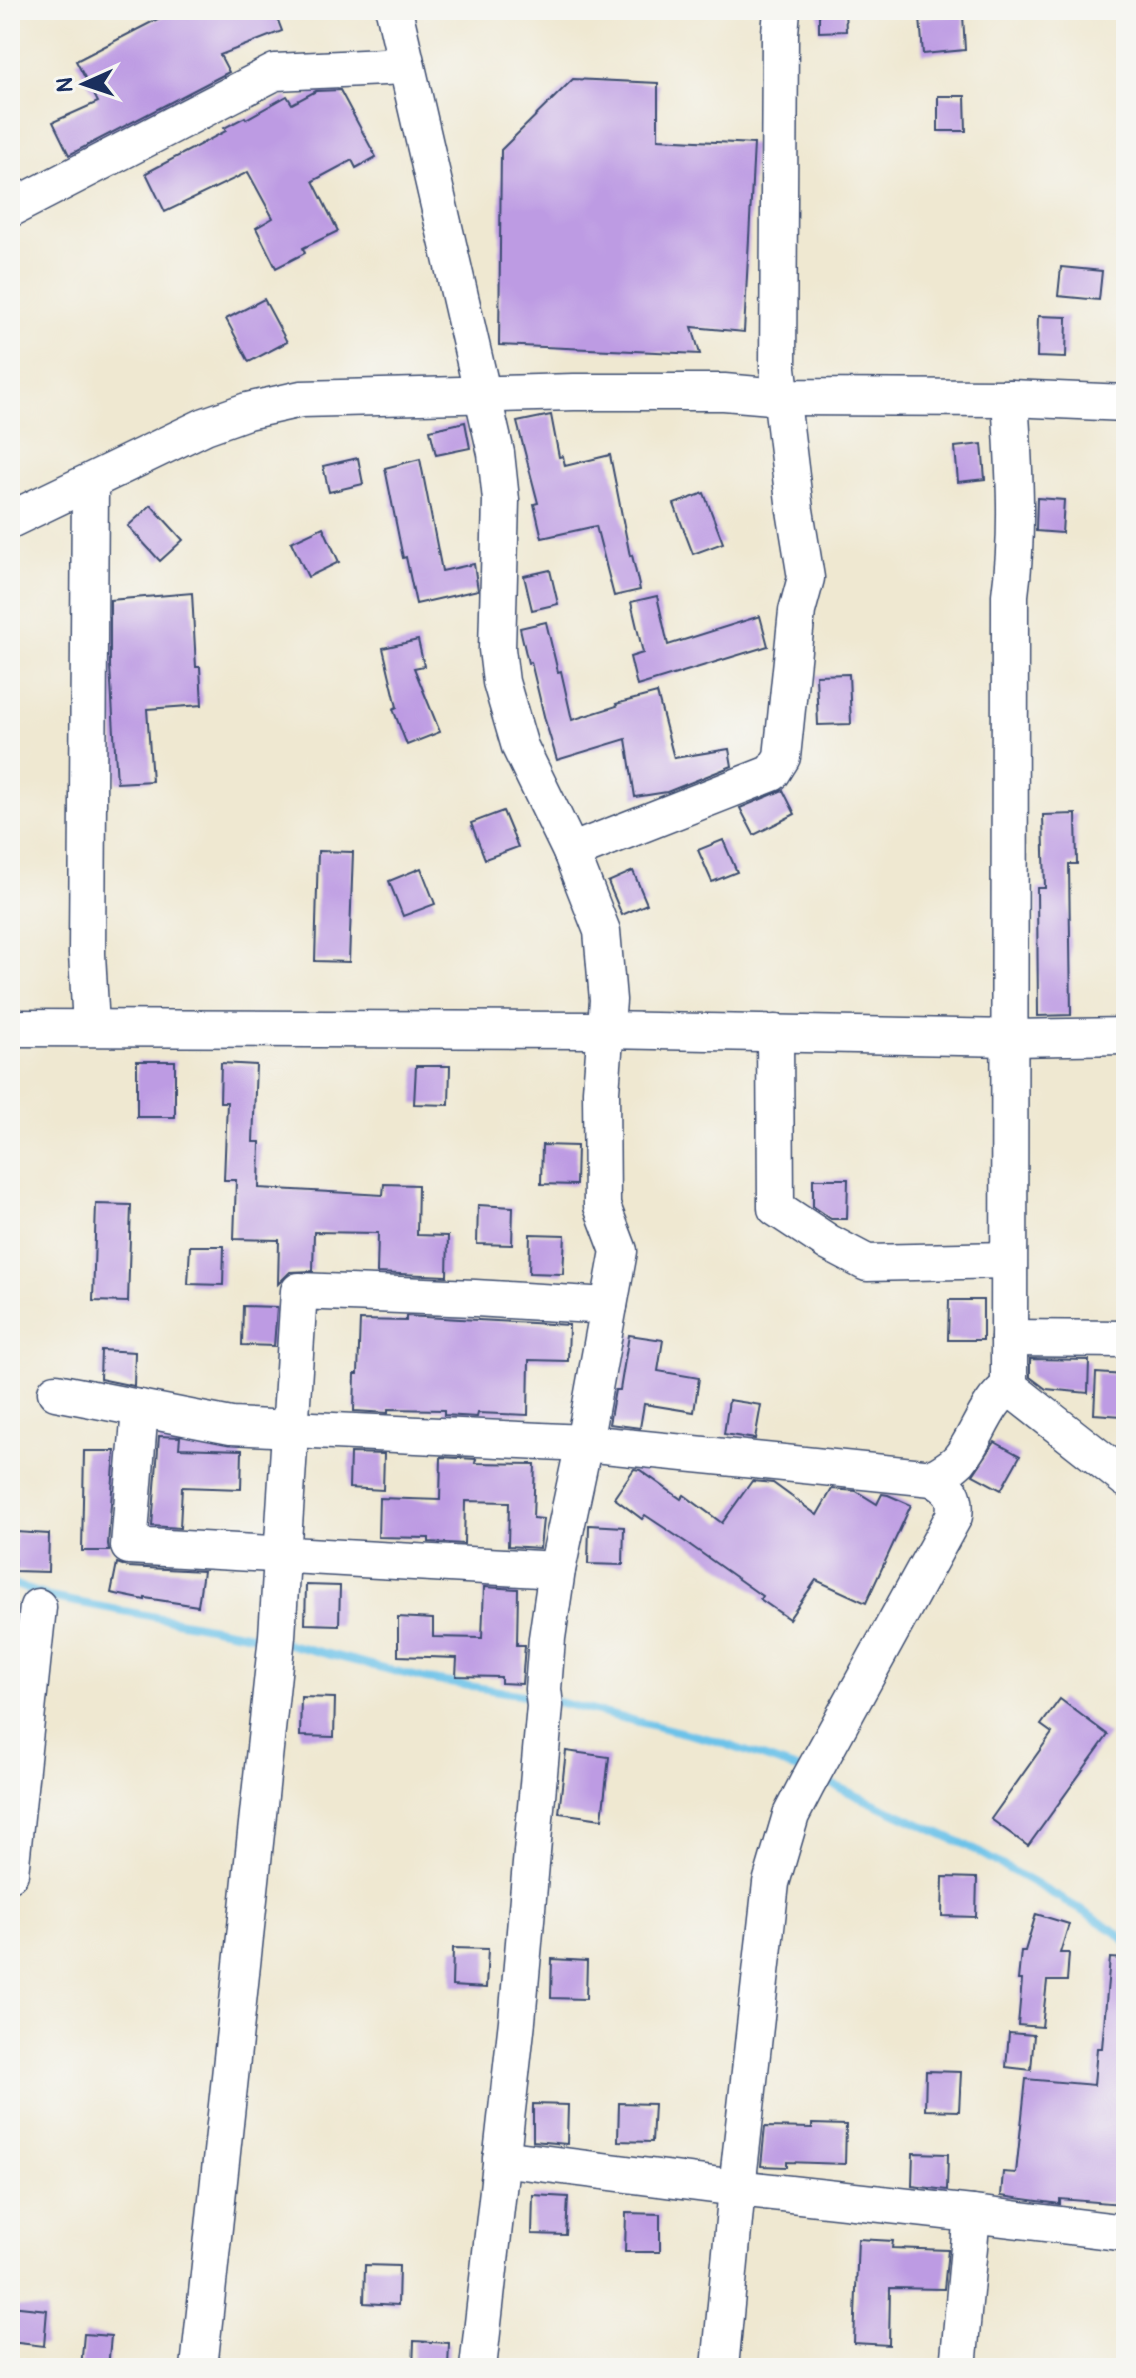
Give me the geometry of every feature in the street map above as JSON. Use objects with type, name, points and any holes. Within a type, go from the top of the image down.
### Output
[{"type":"street","points":[[394,10],[496,453],[501,500],[497,649],[501,682],[520,747],[571,852],[602,931],[608,1000],[601,1091],[602,1206],[619,1251],[557,1570],[547,1638],[517,2021],[478,2368]]},
{"type":"street","points":[[571,852],[772,773],[782,757],[797,611],[806,578],[778,368],[782,10]]},
{"type":"street","points":[[10,209],[275,72],[406,66]]},
{"type":"street","points":[[10,520],[205,426],[247,411],[301,399],[724,392],[782,397],[1010,398],[1126,403]]},
{"type":"street","points":[[1009,1387],[1010,595],[1014,569],[1015,481],[1010,398]]},
{"type":"street","points":[[90,483],[87,954],[91,1027]]},
{"type":"street","points":[[10,1028],[604,1030],[1011,1038],[1126,1036]]},
{"type":"street","points":[[775,1033],[776,1208],[829,1243],[867,1263],[1008,1260]]},
{"type":"street","points":[[199,2368],[277,1641],[299,1291],[609,1306]]},
{"type":"street","points":[[1009,1338],[1126,1339]]},
{"type":"street","points":[[933,1478],[956,1463],[998,1394],[1009,1387]]},
{"type":"street","points":[[1009,1387],[1126,1479]]},
{"type":"street","points":[[56,1392],[231,1426],[584,1443],[933,1478],[954,1493],[954,1516],[791,1815],[771,1883],[720,2368]]},
{"type":"street","points":[[140,1408],[129,1546],[557,1570]]},
{"type":"street","points":[[10,1873],[38,1607]]},
{"type":"street","points":[[501,2158],[1126,2233]]},
{"type":"street","points":[[958,2368],[972,2214]]},
{"type":"building","points":[[175,10],[274,10],[282,31],[220,55],[229,72],[69,155],[53,122],[98,102],[76,61]]},
{"type":"building","points":[[819,10],[845,10],[846,31],[819,32]]},
{"type":"building","points":[[963,15],[965,50],[923,54],[920,18]]},
{"type":"building","points":[[573,79],[658,83],[658,139],[754,144],[744,332],[692,327],[700,354],[499,345],[501,150]]},
{"type":"building","points":[[340,90],[376,157],[356,168],[352,160],[313,181],[338,231],[303,248],[305,253],[276,268],[256,228],[273,218],[248,172],[165,212],[146,173],[287,96],[292,104],[316,91]]},
{"type":"building","points":[[938,96],[965,96],[966,131],[938,131]]},
{"type":"building","points":[[1061,267],[1102,271],[1099,300],[1058,296]]},
{"type":"building","points":[[264,299],[287,342],[249,362],[226,319]]},
{"type":"building","points":[[1038,316],[1067,317],[1066,358],[1037,357]]},
{"type":"building","points":[[551,415],[559,457],[563,456],[565,466],[610,455],[640,590],[614,596],[596,526],[542,538],[534,504],[538,503],[517,422]]},
{"type":"building","points":[[465,422],[470,448],[436,455],[430,430]]},
{"type":"building","points":[[982,444],[985,479],[958,482],[955,447]]},
{"type":"building","points":[[358,458],[363,484],[329,492],[323,466]]},
{"type":"building","points":[[420,459],[442,571],[474,564],[478,590],[416,604],[406,557],[403,558],[385,468]]},
{"type":"building","points":[[704,493],[723,543],[693,554],[674,504]]},
{"type":"building","points":[[1037,498],[1064,500],[1062,533],[1036,531]]},
{"type":"building","points":[[151,505],[183,540],[160,561],[128,526]]},
{"type":"building","points":[[323,527],[339,562],[308,577],[291,542]]},
{"type":"building","points":[[550,570],[558,604],[532,610],[524,576]]},
{"type":"building","points":[[192,593],[196,667],[200,667],[202,705],[147,709],[152,781],[117,783],[110,666],[110,600]]},
{"type":"building","points":[[657,596],[668,645],[760,616],[768,646],[637,686],[630,657],[643,653],[631,602]]},
{"type":"building","points":[[546,622],[572,720],[657,693],[674,758],[729,749],[732,766],[667,792],[635,797],[626,739],[557,760],[520,628]]},
{"type":"building","points":[[418,640],[424,666],[414,668],[440,732],[407,745],[393,709],[397,707],[383,648]]},
{"type":"building","points":[[849,674],[851,724],[818,725],[816,675]]},
{"type":"building","points":[[783,790],[795,814],[754,835],[740,808]]},
{"type":"building","points":[[503,811],[518,847],[485,859],[471,823]]},
{"type":"building","points":[[1076,814],[1077,864],[1069,864],[1071,1015],[1038,1016],[1037,888],[1045,888],[1043,815]]},
{"type":"building","points":[[723,840],[737,872],[712,882],[698,850]]},
{"type":"building","points":[[318,851],[353,852],[349,962],[315,961]]},
{"type":"building","points":[[421,868],[435,904],[403,916],[389,881]]},
{"type":"building","points":[[633,871],[647,904],[622,915],[608,882]]},
{"type":"building","points":[[137,1061],[175,1061],[175,1117],[137,1117]]},
{"type":"building","points":[[221,1063],[256,1065],[253,1142],[260,1142],[259,1188],[383,1195],[384,1184],[418,1185],[417,1235],[448,1236],[447,1276],[377,1273],[378,1233],[314,1232],[313,1271],[290,1272],[278,1284],[279,1240],[234,1239],[236,1180],[224,1180],[227,1102],[220,1102]]},
{"type":"building","points":[[416,1066],[450,1066],[449,1105],[414,1104]]},
{"type":"building","points":[[542,1145],[577,1146],[576,1185],[541,1184]]},
{"type":"building","points":[[813,1179],[848,1179],[847,1219],[831,1219],[813,1207]]},
{"type":"building","points":[[96,1204],[131,1205],[128,1302],[93,1301]]},
{"type":"building","points":[[478,1205],[513,1207],[512,1245],[477,1244]]},
{"type":"building","points":[[530,1234],[565,1235],[563,1274],[529,1273]]},
{"type":"building","points":[[190,1246],[224,1246],[223,1285],[188,1284]]},
{"type":"building","points":[[949,1300],[983,1300],[983,1340],[948,1340]]},
{"type":"building","points":[[243,1306],[277,1307],[274,1346],[242,1345]]},
{"type":"building","points":[[406,1316],[569,1325],[568,1361],[529,1360],[528,1415],[478,1413],[477,1417],[444,1415],[444,1410],[354,1411],[360,1320],[406,1321]]},
{"type":"building","points":[[629,1335],[663,1340],[658,1371],[699,1378],[694,1412],[644,1404],[640,1428],[609,1424],[615,1390],[620,1390]]},
{"type":"building","points":[[101,1350],[135,1352],[134,1386],[100,1379]]},
{"type":"building","points":[[1030,1359],[1089,1360],[1088,1393],[1046,1389],[1030,1377]]},
{"type":"building","points":[[1096,1373],[1124,1375],[1122,1416],[1094,1414]]},
{"type":"building","points":[[729,1400],[761,1405],[755,1439],[724,1434]]},
{"type":"building","points":[[159,1436],[180,1437],[179,1448],[242,1450],[241,1489],[182,1487],[180,1528],[152,1526]]},
{"type":"building","points":[[995,1442],[1020,1456],[1001,1490],[973,1475]]},
{"type":"building","points":[[84,1451],[115,1451],[109,1551],[82,1551]]},
{"type":"building","points":[[350,1453],[384,1454],[383,1490],[349,1488]]},
{"type":"building","points":[[441,1457],[476,1459],[475,1463],[535,1464],[533,1518],[543,1519],[540,1548],[508,1546],[509,1502],[465,1501],[464,1544],[429,1542],[429,1538],[378,1537],[379,1498],[440,1500]]},
{"type":"building","points":[[634,1469],[681,1499],[684,1495],[722,1523],[752,1481],[773,1483],[817,1515],[832,1489],[856,1491],[877,1504],[882,1494],[911,1505],[866,1603],[816,1580],[789,1619],[690,1545],[645,1515],[642,1519],[614,1498]]},
{"type":"building","points":[[589,1525],[624,1527],[623,1565],[588,1564]]},
{"type":"building","points":[[15,1532],[49,1534],[48,1572],[14,1571]]},
{"type":"building","points":[[117,1563],[128,1567],[203,1571],[198,1606],[111,1593]]},
{"type":"building","points":[[306,1585],[340,1586],[339,1625],[305,1624]]},
{"type":"building","points":[[484,1587],[518,1589],[517,1645],[525,1645],[522,1684],[501,1683],[501,1677],[456,1676],[457,1658],[398,1656],[398,1617],[433,1619],[433,1637],[482,1638]]},
{"type":"building","points":[[301,1697],[335,1698],[334,1737],[300,1736]]},
{"type":"building","points":[[1060,1699],[1108,1735],[1028,1846],[991,1819],[1052,1733],[1041,1725]]},
{"type":"building","points":[[566,1751],[609,1757],[602,1819],[559,1813]]},
{"type":"building","points":[[943,1877],[977,1878],[976,1917],[942,1916]]},
{"type":"building","points":[[1036,1914],[1069,1924],[1060,1953],[1069,1953],[1067,1981],[1047,1981],[1042,2027],[1018,2025],[1021,1951],[1025,1951]]},
{"type":"building","points":[[453,1948],[488,1949],[486,1988],[452,1986]]},
{"type":"building","points":[[1110,1958],[1126,1959],[1126,2134],[1122,2204],[1060,2199],[1060,2204],[1001,2196],[1003,2172],[1016,2173],[1026,2079],[1094,2085],[1097,2048],[1102,2048]]},
{"type":"building","points":[[552,1959],[587,1961],[586,1999],[551,1998]]},
{"type":"building","points":[[1009,2033],[1034,2035],[1031,2070],[1006,2067]]},
{"type":"building","points":[[926,2071],[961,2072],[959,2111],[925,2110]]},
{"type":"building","points":[[619,2103],[654,2104],[652,2142],[618,2141]]},
{"type":"building","points":[[533,2104],[568,2105],[567,2144],[533,2141]]},
{"type":"building","points":[[812,2124],[846,2125],[845,2164],[787,2162],[787,2167],[761,2166],[765,2127],[812,2128]]},
{"type":"building","points":[[913,2153],[948,2154],[947,2190],[912,2186]]},
{"type":"building","points":[[533,2195],[568,2197],[566,2235],[532,2234]]},
{"type":"building","points":[[626,2213],[660,2214],[660,2252],[625,2252]]},
{"type":"building","points":[[858,2239],[893,2241],[892,2248],[948,2250],[944,2289],[890,2288],[889,2345],[854,2343]]},
{"type":"building","points":[[365,2265],[399,2266],[398,2305],[364,2303]]},
{"type":"building","points":[[10,2306],[47,2310],[44,2346],[10,2342]]},
{"type":"building","points":[[84,2334],[111,2336],[108,2368],[81,2368]]},
{"type":"building","points":[[414,2341],[449,2343],[448,2368],[413,2368]]},
{"type":"waterway","points":[[10,1583],[49,1597],[267,1638]]},
{"type":"waterway","points":[[284,1643],[426,1679],[536,1697]]},
{"type":"waterway","points":[[553,1701],[713,1740],[806,1772]]},
{"type":"waterway","points":[[822,1780],[964,1844],[1069,1903],[1116,1932],[1126,1942]]}]
